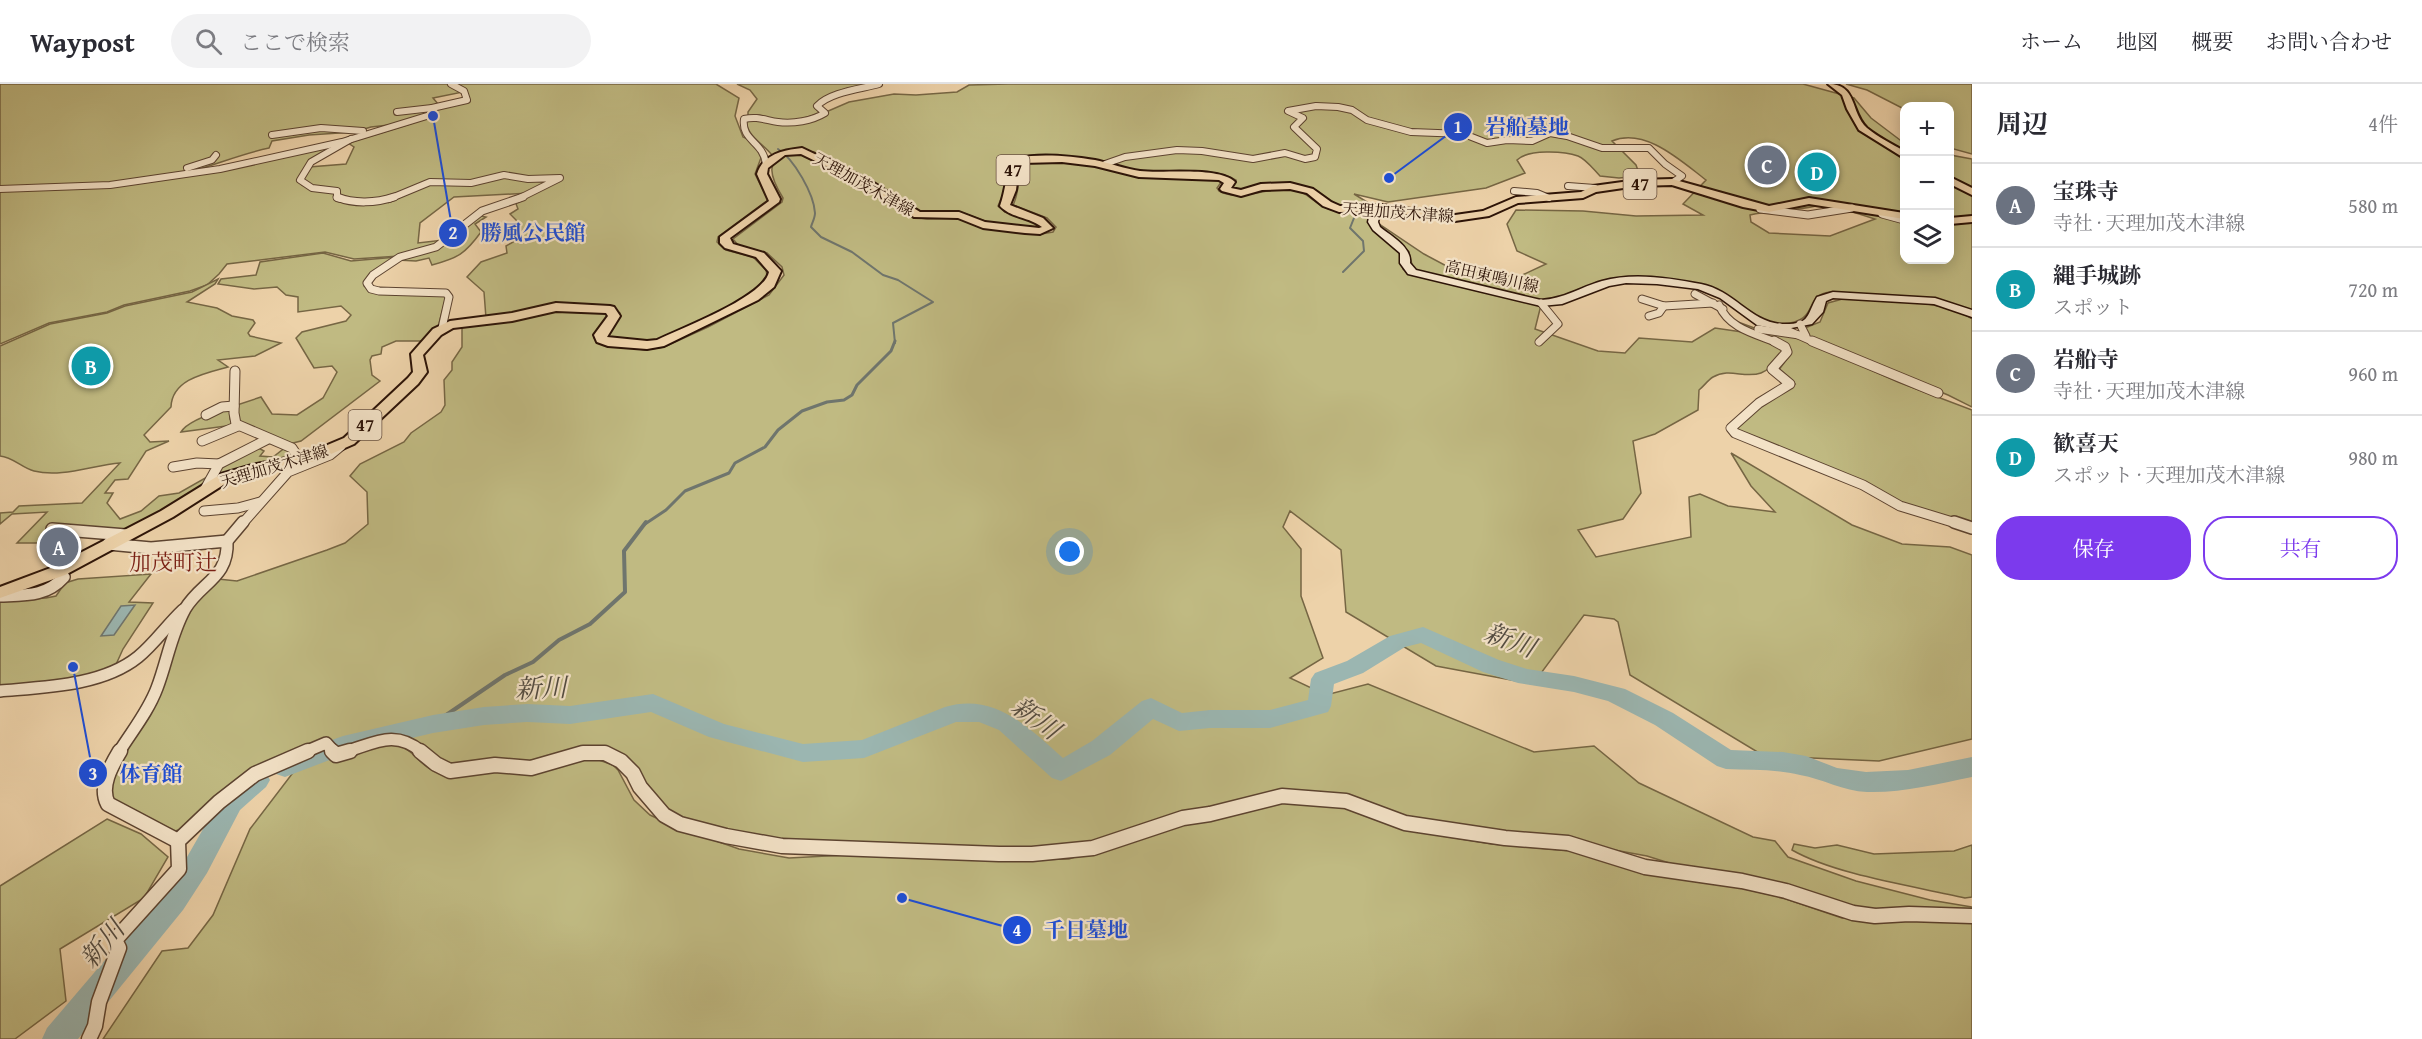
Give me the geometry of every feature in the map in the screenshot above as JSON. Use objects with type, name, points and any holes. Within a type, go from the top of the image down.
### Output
[{"type":"main road","points":[[1832,84],[1846,94],[1851,110],[1862,128],[1900,152]]},
{"type":"main road","name":"天理加茂木津線","points":[[766,164],[783,153],[807,152],[864,181],[918,215],[959,215],[987,226],[1040,231],[1048,228],[1044,222],[1010,210],[1005,206],[1011,190],[1012,173],[1016,162],[1034,158],[1105,164],[1136,174],[1221,177],[1230,182],[1225,189],[1234,193],[1269,186],[1296,187],[1310,191],[1336,208],[1376,208],[1455,218],[1485,214],[1516,200],[1583,195],[1595,188],[1674,182],[1754,207],[1780,209],[1809,201],[1900,215]]},
{"type":"main road","points":[[442,328],[555,307],[610,310],[614,316],[600,335],[601,339],[608,342],[647,345],[665,342],[702,325],[761,294],[775,275],[774,269],[760,255],[732,247],[725,241],[729,233],[774,202],[774,197],[762,174],[766,164]]},
{"type":"main road","points":[[1954,182],[1972,192]]},
{"type":"main road","name":"高田東鳴川線","points":[[1376,208],[1374,222],[1376,228],[1404,252],[1405,263],[1412,272],[1541,303],[1559,302],[1608,283],[1652,281],[1702,287],[1716,291],[1750,318],[1780,327],[1800,324]]},
{"type":"main road","points":[[1954,221],[1972,219]]},
{"type":"main road","points":[[1800,324],[1816,316],[1824,296],[1833,295],[1935,301],[1972,314]]},
{"type":"main road","name":"天理加茂木津線","points":[[0,595],[59,571],[167,514],[205,489],[239,473],[300,460],[348,441],[413,381],[420,372],[417,354],[442,328]]},
{"type":"street","points":[[397,112],[432,108],[467,100],[464,91],[452,84]]},
{"type":"street","points":[[766,164],[765,153],[758,142],[746,136],[743,126],[744,119],[761,116],[782,122],[813,119],[825,113],[817,106],[819,103],[837,95],[879,84]]},
{"type":"street","points":[[1105,164],[1125,157],[1178,150],[1202,151],[1253,159],[1285,153],[1309,159],[1315,157],[1317,149],[1294,127],[1294,124],[1303,118],[1288,111],[1324,106],[1352,110],[1366,120],[1411,132],[1464,134],[1487,143],[1508,140],[1532,141],[1537,135],[1550,133],[1562,134],[1602,148],[1649,148],[1665,164],[1682,176],[1674,182]]},
{"type":"street","points":[[0,189],[110,185],[224,168],[415,122],[430,115],[432,108]]},
{"type":"street","points":[[272,135],[335,127],[344,131]]},
{"type":"street","points":[[333,135],[344,131],[378,131]]},
{"type":"street","points":[[351,139],[311,162],[300,180],[304,185],[337,191],[338,198],[342,200],[364,202],[394,198],[432,182],[468,183],[508,175],[528,179],[560,178],[527,196],[476,214],[436,247],[400,257],[373,275],[367,283],[371,289],[379,291],[446,293],[449,297],[442,328]]},
{"type":"street","points":[[177,174],[212,160],[216,155]]},
{"type":"street","points":[[1568,186],[1595,188]]},
{"type":"street","points":[[1514,191],[1537,193],[1549,198]]},
{"type":"street","points":[[1754,207],[1780,213],[1808,215],[1850,208],[1900,219]]},
{"type":"street","points":[[1695,294],[1716,304],[1738,321],[1750,326],[1803,337]]},
{"type":"street","points":[[1642,299],[1664,306],[1716,304]]},
{"type":"street","points":[[1539,342],[1545,333],[1558,324],[1541,303]]},
{"type":"street","points":[[1716,304],[1729,321],[1779,343],[1785,347],[1787,352],[1772,369],[1790,384],[1739,420],[1731,428],[1735,433],[1863,484],[1900,506],[1972,528]]},
{"type":"street","points":[[1649,316],[1659,313],[1664,306]]},
{"type":"street","points":[[1800,324],[1806,336],[1803,337]]},
{"type":"street","points":[[1780,327],[1938,393]]},
{"type":"street","points":[[236,371],[237,394],[233,419],[238,426],[292,448],[300,460]]},
{"type":"street","points":[[206,415],[222,407],[234,406]]},
{"type":"street","points":[[202,441],[238,426]]},
{"type":"street","points":[[173,467],[197,463],[219,464],[268,439]]},
{"type":"street","points":[[108,544],[151,548],[227,541],[260,502],[293,469],[330,455],[348,441]]},
{"type":"street","points":[[205,489],[219,464]]},
{"type":"street","points":[[204,511],[238,508],[260,502]]},
{"type":"street","points":[[52,529],[126,535]]},
{"type":"street","points":[[0,691],[86,678],[116,670],[138,657],[227,563],[229,552],[227,541]]},
{"type":"street","points":[[178,841],[110,807],[104,800],[104,788],[117,755],[152,700],[186,607]]},
{"type":"street","points":[[89,1039],[95,1026],[99,1002],[119,948],[115,940],[179,868],[178,841],[219,802],[255,774],[326,743],[336,755],[391,738],[412,744],[436,764],[450,771],[495,765],[531,768],[583,753],[605,753],[621,761],[633,772],[640,787],[664,815],[680,824],[746,841],[782,846],[1032,854],[1093,848],[1183,818],[1210,814],[1282,796],[1346,801],[1405,823],[1506,838],[1568,843],[1645,867],[1742,881],[1786,891],[1853,913],[1875,916],[1909,914],[1972,916]]},
{"type":"shaded area","points":[[0,84],[450,84],[463,92],[433,98],[438,104],[430,112],[407,123],[371,127],[354,132],[309,135],[272,141],[269,148],[185,173],[116,183],[0,188]]},
{"type":"shaded area","points":[[453,84],[716,84],[739,98],[735,116],[743,137],[752,141],[762,155],[755,174],[768,200],[718,237],[717,242],[726,250],[753,257],[766,270],[767,275],[754,292],[719,312],[668,336],[645,342],[605,337],[604,335],[620,317],[620,313],[608,307],[592,304],[555,306],[486,318],[484,292],[467,277],[481,262],[507,253],[506,246],[522,237],[521,225],[510,214],[518,209],[515,201],[558,182],[513,174],[476,181],[442,181],[401,195],[364,202],[339,196],[339,190],[311,187],[303,180],[309,167],[346,164],[354,147],[348,143],[410,124],[434,113],[435,110],[469,100]]},
{"type":"shaded area","points":[[737,84],[873,84],[832,94],[818,101],[814,106],[820,113],[803,119],[784,121],[748,116],[748,112],[757,99],[750,90]]},
{"type":"shaded area","points":[[1008,84],[1803,84],[1854,98],[1871,118],[1900,140],[1900,264],[1954,264],[1954,156],[1972,159],[1972,311],[1956,305],[1830,292],[1816,298],[1807,314],[1802,318],[1782,324],[1771,323],[1751,314],[1713,288],[1679,282],[1637,279],[1601,281],[1564,296],[1541,301],[1424,274],[1413,269],[1409,252],[1379,224],[1424,254],[1452,269],[1518,277],[1546,264],[1517,251],[1507,224],[1516,210],[1583,211],[1636,216],[1703,215],[1683,204],[1706,180],[1662,148],[1637,139],[1624,138],[1612,141],[1636,165],[1640,176],[1619,178],[1600,176],[1581,157],[1555,152],[1537,153],[1522,156],[1517,160],[1525,173],[1486,188],[1388,202],[1354,194],[1375,207],[1339,206],[1316,190],[1291,184],[1266,183],[1240,190],[1232,189],[1236,180],[1227,175],[1215,173],[1150,173],[1071,157],[1026,157],[1008,165],[1005,189],[998,206],[1005,212],[1038,223],[1041,227],[1039,228],[990,223],[961,212],[922,213],[870,179],[814,152],[791,149],[772,155],[752,136],[746,121],[748,119],[785,123],[826,112],[849,102],[894,94],[957,92],[969,85]],"holes":[[[1816,206],[1834,206],[1875,219],[1830,236],[1769,233],[1751,222],[1750,215]]]},
{"type":"shaded area","points":[[1846,84],[1972,84],[1972,154],[1954,149],[1954,102],[1900,102],[1900,107],[1867,90]]},
{"type":"shaded area","points":[[345,142],[309,162],[302,185],[311,189],[334,191],[335,197],[363,203],[426,184],[462,184],[499,177],[553,177],[530,193],[454,197],[420,223],[418,243],[444,240],[434,247],[400,256],[354,259],[325,252],[227,264],[207,285],[190,291],[124,305],[107,312],[49,323],[0,344],[0,190],[96,187],[177,175]]},
{"type":"shaded area","points":[[797,153],[858,182],[876,197],[913,217],[956,218],[984,228],[1023,233],[1053,232],[1056,227],[1047,218],[1013,205],[1023,163],[1061,162],[1101,166],[1138,177],[1218,179],[1222,181],[1217,188],[1219,191],[1237,195],[1293,189],[1303,192],[1329,209],[1365,215],[1370,218],[1372,228],[1399,252],[1403,269],[1408,273],[1541,305],[1535,329],[1598,351],[1625,353],[1639,338],[1692,342],[1715,328],[1749,333],[1783,350],[1765,371],[1757,374],[1731,373],[1713,377],[1699,390],[1698,410],[1655,434],[1633,441],[1641,493],[1623,519],[1578,530],[1596,557],[1691,537],[1689,497],[1700,494],[1728,506],[1775,512],[1751,486],[1731,453],[1852,525],[1902,544],[1950,547],[1972,555],[1972,739],[1879,761],[1764,756],[1630,675],[1618,622],[1614,619],[1584,615],[1533,684],[1436,666],[1346,612],[1341,550],[1290,511],[1283,527],[1301,549],[1301,596],[1323,658],[1290,678],[1326,695],[1368,684],[1534,752],[1594,746],[1639,783],[1753,837],[1775,841],[1788,857],[1856,881],[1930,900],[1972,907],[1972,913],[1879,912],[1701,873],[1647,856],[1410,819],[1379,806],[1260,795],[1152,822],[1067,851],[742,842],[657,809],[626,766],[601,753],[533,764],[452,768],[413,742],[341,747],[339,741],[317,744],[293,753],[193,826],[175,831],[116,804],[111,789],[118,764],[191,607],[218,579],[237,581],[327,550],[345,543],[368,524],[367,492],[350,476],[360,464],[404,442],[411,433],[441,412],[445,405],[444,380],[452,370],[452,362],[462,347],[462,325],[555,310],[606,312],[609,316],[594,338],[605,344],[645,350],[664,347],[708,327],[769,295],[784,275],[782,267],[767,253],[738,245],[733,239],[782,202],[783,198],[774,182],[772,168],[778,158]]},
{"type":"shaded area","points":[[477,215],[486,217],[475,224],[481,232],[465,250],[455,257],[432,265],[429,258],[416,261],[397,260],[431,251]]},
{"type":"shaded area","points":[[323,253],[351,261],[397,257],[364,283],[364,286],[369,290],[439,292],[446,297],[438,327],[423,341],[396,341],[382,347],[381,354],[372,356],[370,360],[372,375],[380,381],[301,441],[289,444],[240,425],[237,405],[261,397],[272,414],[297,415],[323,398],[337,372],[332,366],[314,368],[296,338],[302,332],[346,321],[351,315],[341,306],[298,312],[298,297],[286,295],[277,287],[254,289],[218,284],[221,279],[256,275],[260,262]]},
{"type":"shaded area","points":[[218,279],[215,284],[187,302],[217,308],[232,316],[253,320],[255,323],[248,333],[250,336],[281,343],[255,356],[218,360],[228,367],[201,375],[184,384],[173,397],[171,407],[144,435],[150,442],[169,441],[146,451],[128,479],[115,480],[105,493],[113,493],[107,503],[120,519],[141,511],[159,496],[179,493],[207,477],[203,486],[129,532],[60,527],[42,543],[17,543],[47,512],[12,514],[0,524],[0,513],[13,512],[19,506],[82,503],[120,463],[45,473],[30,470],[9,458],[0,456],[0,346],[50,324],[192,292]]},
{"type":"shaded area","points":[[1846,298],[1929,304],[1945,307],[1972,319],[1972,407],[1809,338],[1805,328],[1820,322],[1828,303]]},
{"type":"shaded area","points":[[1738,322],[1757,329],[1800,338],[1898,382],[1972,410],[1972,526],[1924,514],[1736,431],[1754,410],[1795,384],[1778,371],[1790,355]]},
{"type":"shaded area","points":[[231,407],[230,419],[234,425],[181,432],[196,420]]},
{"type":"shaded area","points":[[255,446],[264,451],[260,456],[273,457],[286,447],[296,456],[211,481],[218,468]]},
{"type":"shaded area","points":[[151,574],[129,602],[153,603],[123,649],[113,671],[0,689],[0,600],[56,596],[65,583],[78,579]]},
{"type":"shaded area","points":[[398,744],[431,770],[448,775],[578,759],[596,759],[613,765],[618,770],[634,800],[650,815],[739,849],[789,858],[883,853],[1022,860],[1069,859],[1157,829],[1263,801],[1319,800],[1443,836],[1492,844],[1583,852],[1780,897],[1842,918],[1972,921],[1972,1039],[103,1039],[162,951],[188,948],[213,915],[250,829],[295,770],[317,750]]},
{"type":"shaded area","points":[[107,819],[141,834],[168,857],[144,898],[60,949],[66,1001],[15,1039],[0,1039],[0,886]]},
{"type":"shaded area","points":[[1794,844],[1815,848],[1837,845],[1874,854],[1954,851],[1972,845],[1972,897],[1965,898],[1853,873],[1810,859],[1792,850]]},
{"type":"water","points":[[135,605],[114,635],[101,636],[121,606]]},
{"type":"waterway","points":[[778,149],[790,161],[807,187],[815,213],[811,227],[821,237],[852,252],[883,275],[898,280],[933,302],[893,323],[895,341]]},
{"type":"waterway","points":[[1343,272],[1364,251],[1363,241],[1350,228],[1354,218],[1361,212]]},
{"type":"waterway","points":[[645,524],[666,510],[685,491],[729,473],[735,463],[765,447],[778,430],[802,411],[827,402],[844,400],[852,395],[857,385],[891,351],[895,341]]},
{"type":"waterway","points":[[433,724],[505,675],[533,662],[559,640],[590,624],[625,592],[624,551],[646,522]]},
{"type":"waterway","name":"新川","points":[[285,767],[343,745],[433,724],[484,716],[527,713],[570,715],[653,703],[718,731],[803,753],[864,749],[954,713],[981,713],[1008,724],[1061,771],[1101,748],[1151,707],[1179,722],[1210,719],[1270,719],[1319,706],[1323,679],[1355,667],[1398,641],[1423,635],[1491,666],[1526,677],[1574,684],[1616,695],[1664,719],[1726,759],[1783,762],[1806,766],[1835,777],[1866,782],[1908,780],[1972,767]]},
{"type":"waterway","name":"新川","points":[[58,1039],[173,901],[197,865],[231,803],[257,780]]},
{"type":"place","name":"勝風公民館","points":[[433,116]]},
{"type":"place","name":"岩船寺","points":[[1767,165]]},
{"type":"place","name":"歓喜天","points":[[1817,172]]},
{"type":"place","name":"岩船墓地","points":[[1389,178]]},
{"type":"place","name":"縄手城跡","points":[[91,366]]},
{"type":"place","name":"宝珠寺","points":[[59,547]]},
{"type":"place","name":"体育館","points":[[73,667]]},
{"type":"place","name":"千日墓地","points":[[902,898]]},
{"type":"district","name":"加茂町辻","points":[[173,562]]}]
